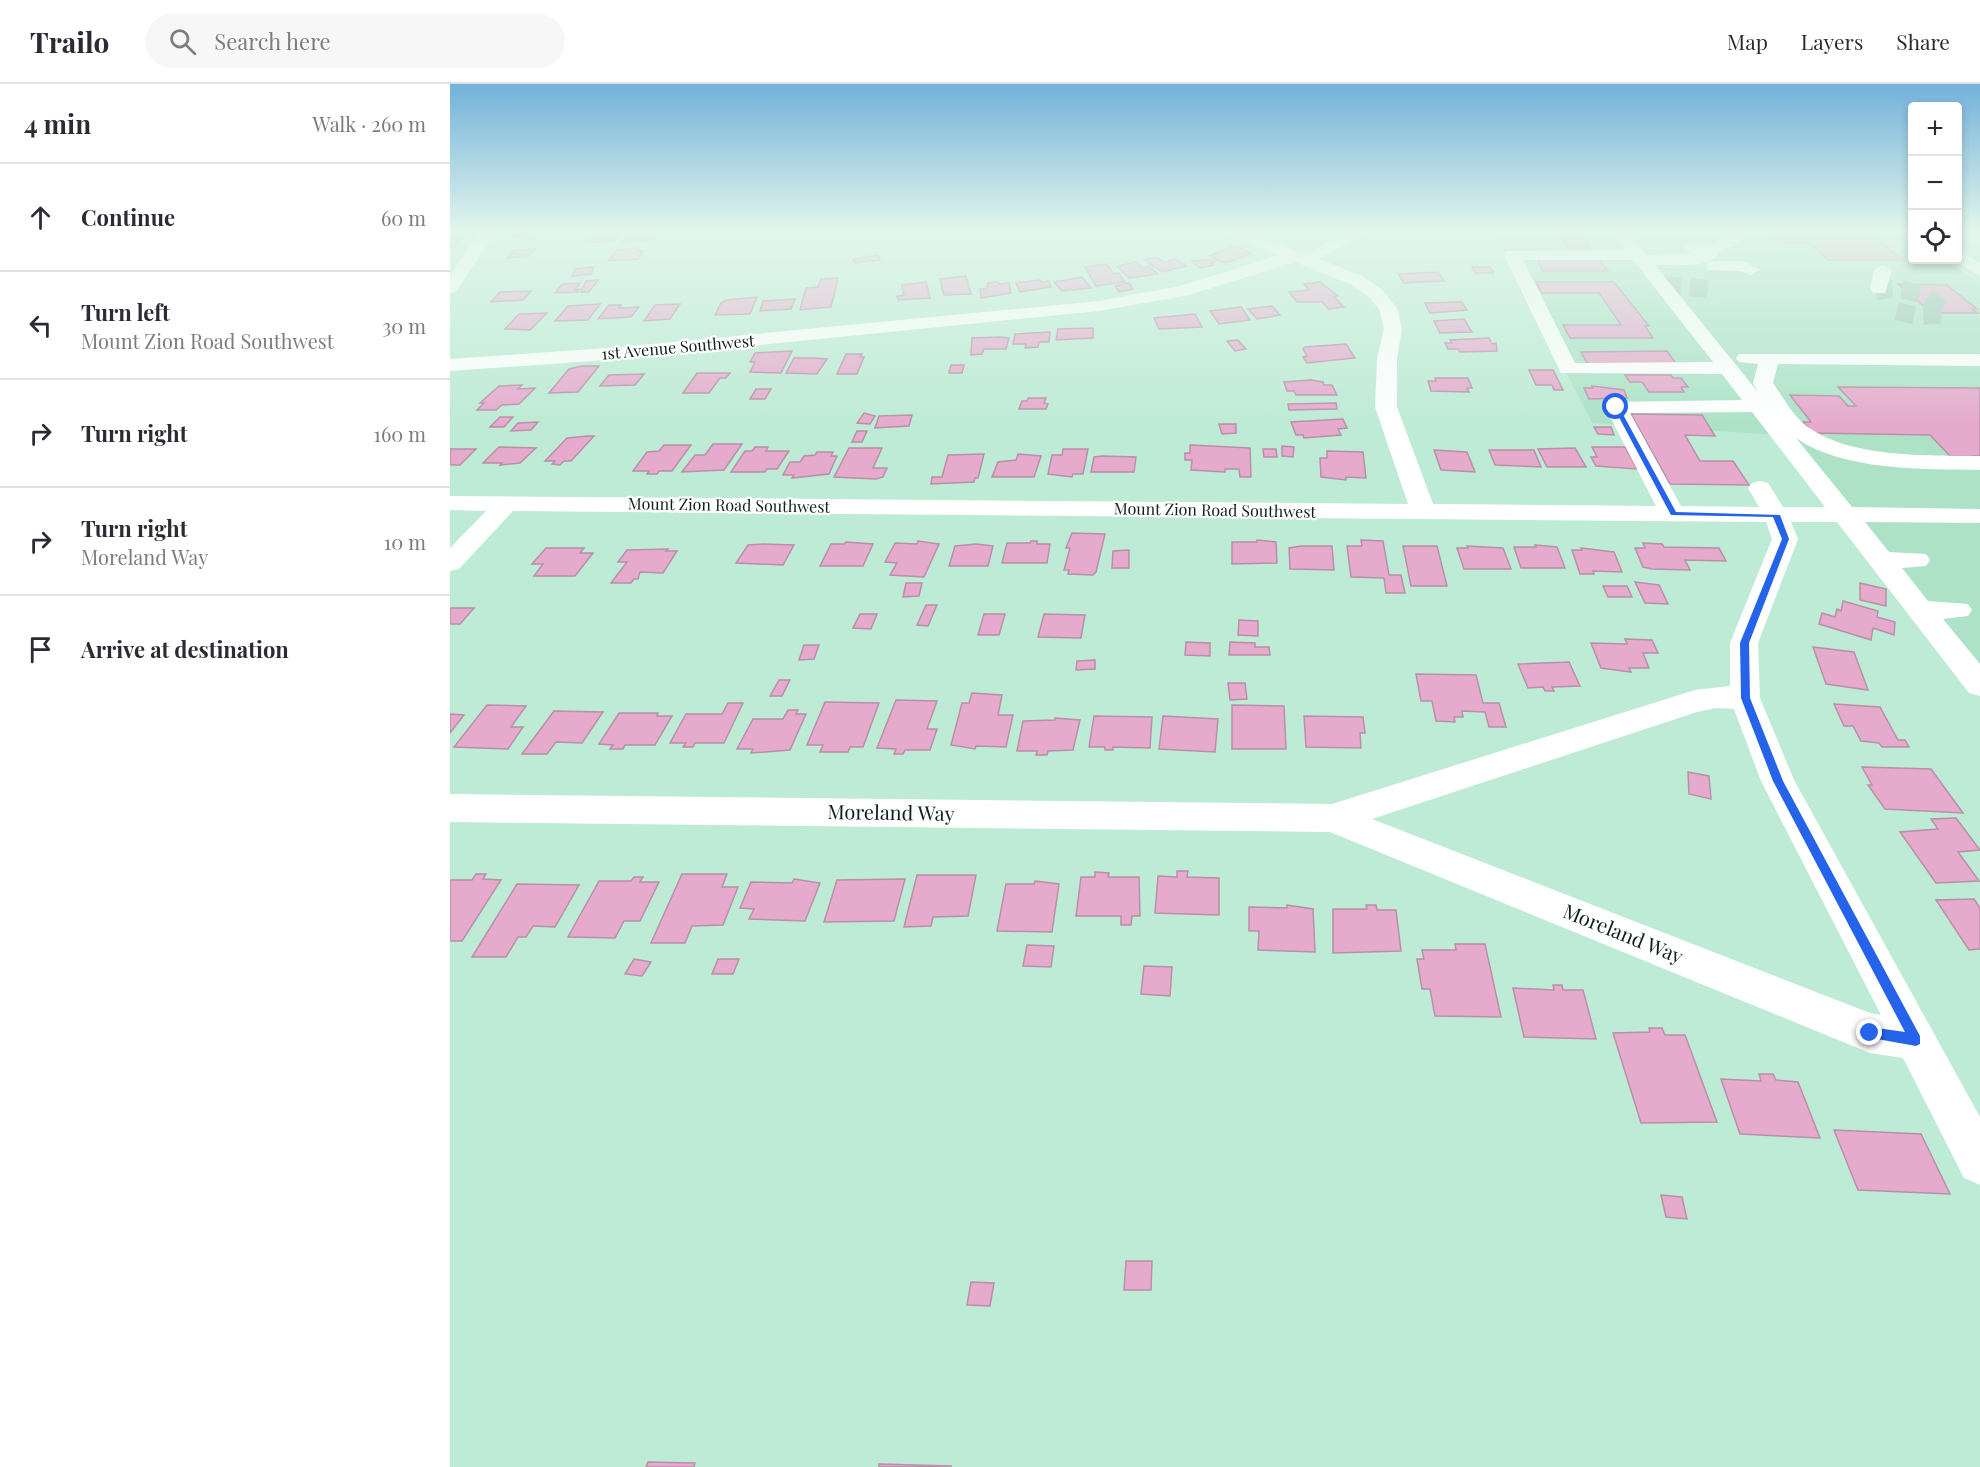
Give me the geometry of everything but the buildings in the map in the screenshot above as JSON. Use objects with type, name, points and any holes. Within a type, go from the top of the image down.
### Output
[{"type":"main road","name":"1st Avenue Southwest","points":[[450,365],[620,353],[1099,306],[1152,297]]},
{"type":"main road","points":[[1378,297],[1388,308],[1393,328],[1387,359],[1386,406],[1423,512]]},
{"type":"main road","points":[[1532,297],[1568,369],[1724,363],[1769,358],[1980,360]]},
{"type":"main road","points":[[1671,297],[1980,685]]},
{"type":"main road","points":[[1769,358],[1763,383],[1797,428],[1824,446],[1857,453],[1930,462],[1980,463]]},
{"type":"main road","points":[[1673,514],[1616,407],[1759,406]]},
{"type":"main road","points":[[1768,502],[1785,539],[1744,643],[1745,698],[1778,781],[1980,1162]]},
{"type":"main road","name":"Mount Zion Road Southwest","points":[[450,503],[1673,514],[1768,502],[1845,515],[1980,516]]},
{"type":"main road","points":[[450,563],[507,503]]},
{"type":"main road","points":[[1881,560],[1917,560]]},
{"type":"main road","points":[[1921,610],[1958,610]]},
{"type":"main road","name":"Moreland Way","points":[[450,808],[1332,818],[1695,701],[1716,697],[1745,698]]},
{"type":"main road","name":"Moreland Way","points":[[1332,818],[1870,1033],[1916,1040]]},
{"type":"shaded area","points":[[1527,297],[1980,297],[1980,691],[1780,435],[1592,423]]},
{"type":"tunnel","points":[[1891,310],[1917,316],[1943,315],[1943,309],[1925,297]]},
{"type":"route","points":[[1616,407],[1673,514],[1776,515],[1785,539],[1744,643],[1745,698],[1778,781],[1916,1040],[1870,1033]]}]
